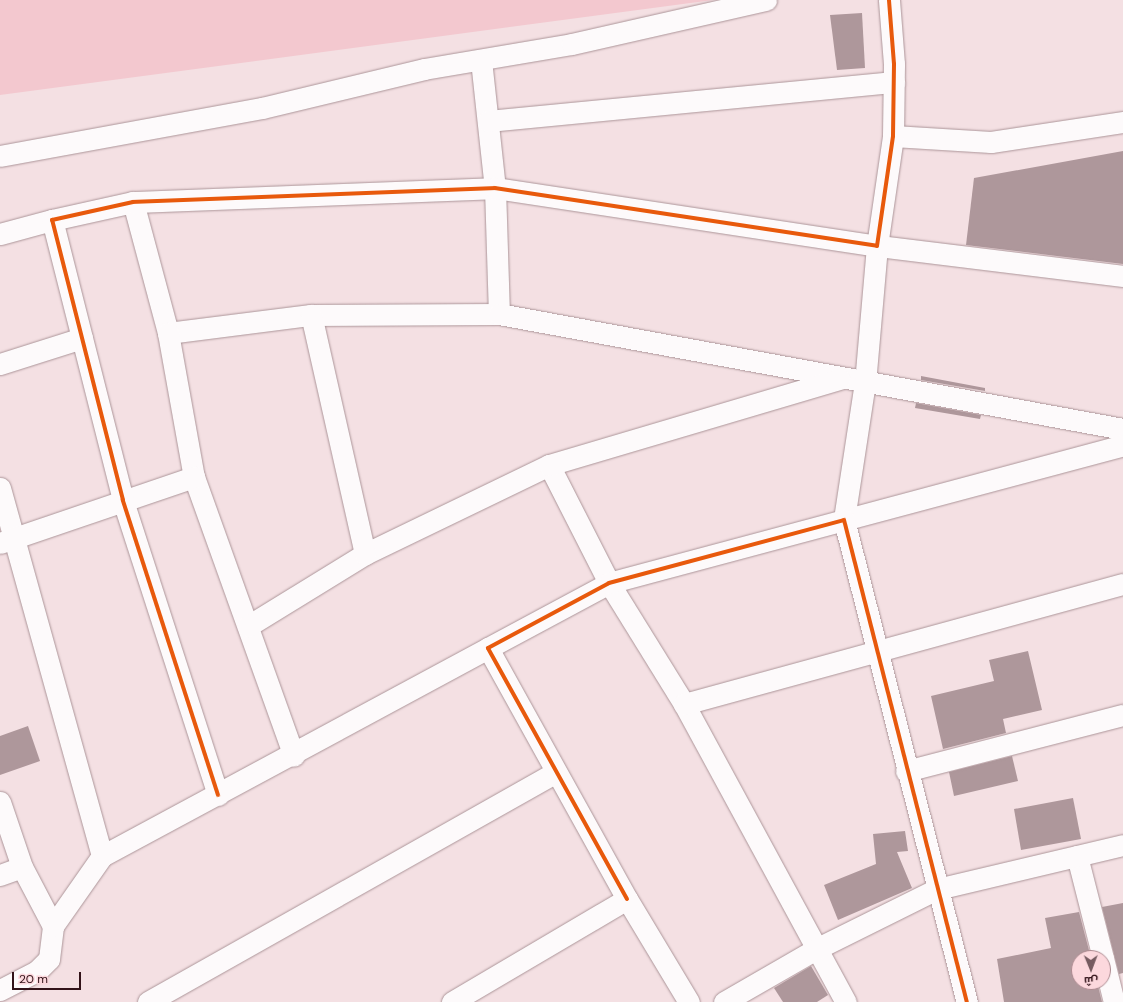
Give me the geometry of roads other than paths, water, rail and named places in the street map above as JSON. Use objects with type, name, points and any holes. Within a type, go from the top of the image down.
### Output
[{"type":"street","points":[[0,156],[262,108],[481,60],[572,44],[766,0]]},
{"type":"street","points":[[889,0],[894,82],[893,136],[877,246],[865,382],[844,520],[880,650],[906,771],[967,1002]]},
{"type":"street","points":[[481,60],[495,188],[499,314]]},
{"type":"street","points":[[488,121],[894,82]]},
{"type":"street","points":[[893,136],[991,142],[1123,122]]},
{"type":"street","points":[[0,234],[52,220],[133,202],[495,188],[877,246],[1123,276]]},
{"type":"street","points":[[133,202],[168,332],[194,477],[294,756]]},
{"type":"street","points":[[52,220],[123,500],[218,795]]},
{"type":"street","points":[[168,332],[311,316],[499,314],[842,379],[1123,429]]},
{"type":"street","points":[[311,316],[365,554]]},
{"type":"street","points":[[0,364],[82,338]]},
{"type":"street","points":[[248,626],[365,554],[549,464],[842,379]]},
{"type":"street","points":[[0,990],[37,971],[49,958],[53,926],[102,856],[294,756],[488,648],[609,583],[1123,445]]},
{"type":"street","points":[[549,464],[609,583],[684,704],[846,1002]]},
{"type":"street","points":[[8,541],[123,500],[194,477]]},
{"type":"street","points":[[0,488],[8,541],[102,856]]},
{"type":"street","points":[[684,704],[1123,584]]},
{"type":"street","points":[[488,648],[555,773],[627,899],[689,1002]]},
{"type":"street","points":[[906,771],[1123,715]]},
{"type":"street","points":[[148,1002],[555,773]]},
{"type":"street","points":[[0,802],[22,867],[53,926]]},
{"type":"street","points":[[724,1002],[818,948],[937,889],[1123,846]]},
{"type":"street","points":[[1077,856],[1101,950]]},
{"type":"street","points":[[0,875],[22,867]]},
{"type":"street","points":[[452,1002],[627,899]]},
{"type":"street","points":[[1111,990],[1114,1002]]}]
